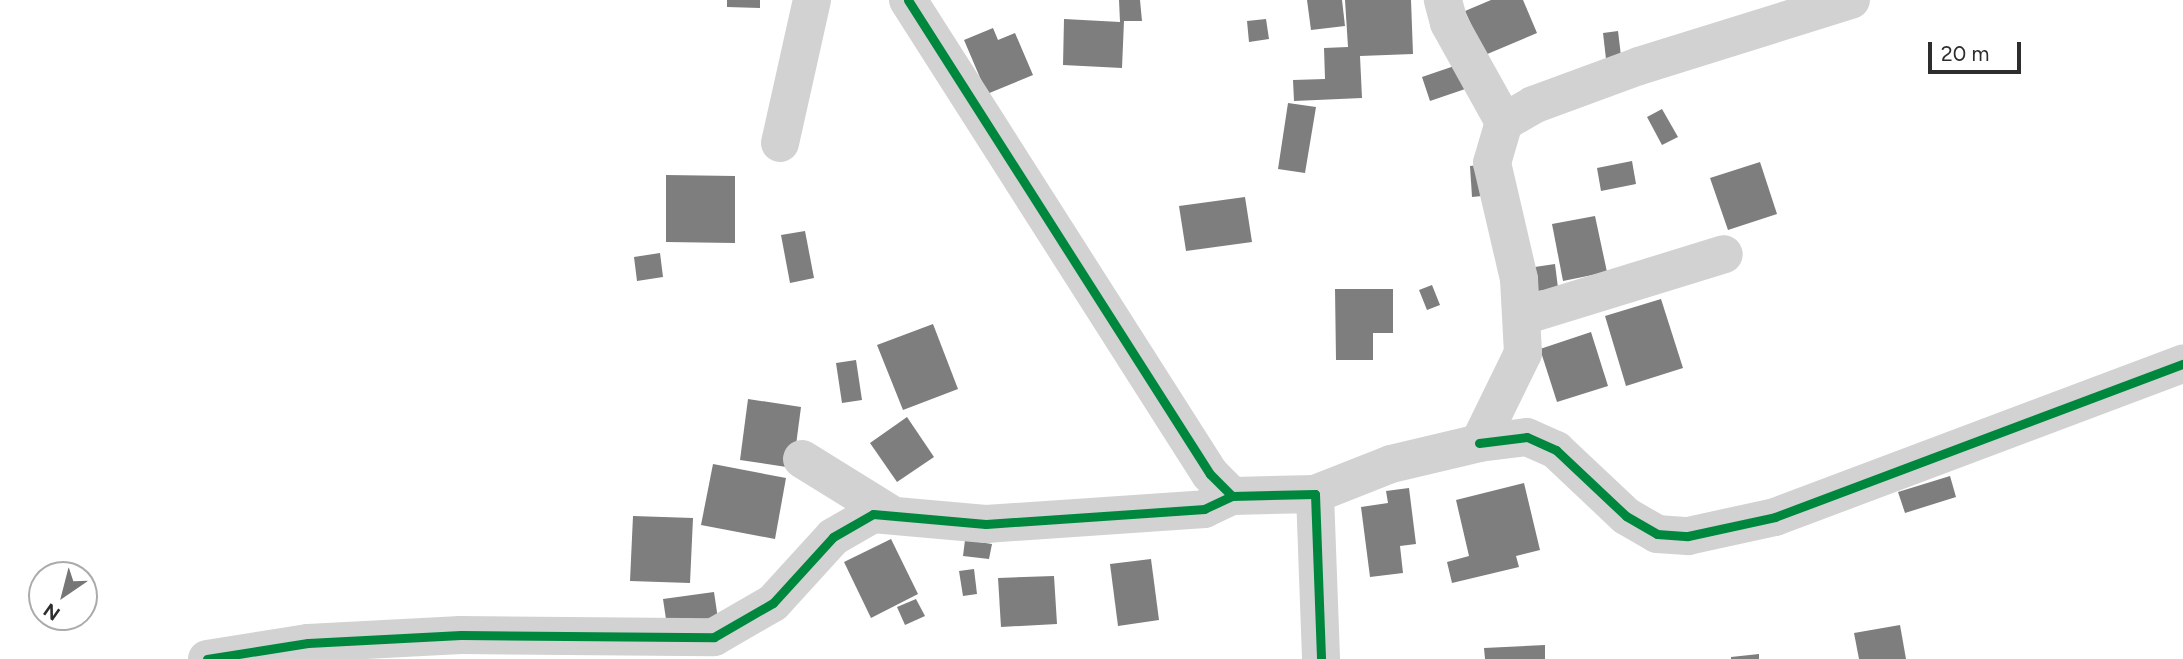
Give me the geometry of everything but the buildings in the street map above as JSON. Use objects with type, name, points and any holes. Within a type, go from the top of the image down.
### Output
[{"type":"street","points":[[780,143],[811,0]]},
{"type":"street","points":[[908,0],[1195,455],[1232,496]]},
{"type":"street","points":[[1443,0],[1449,23],[1504,122]]},
{"type":"street","points":[[1479,443],[1523,353],[1523,316],[1492,163],[1504,122],[1533,104],[1639,66],[1851,0]]},
{"type":"street","points":[[1523,316],[1724,254]]},
{"type":"street","points":[[207,659],[308,643],[460,635],[686,650],[740,626],[788,589],[833,537],[858,520],[889,513],[986,524],[1204,509],[1232,496],[1315,494],[1391,464],[1479,443],[1527,437],[1556,450],[1626,516],[1657,534],[1688,536],[1774,517],[2183,364]]},
{"type":"street","points":[[802,459],[889,513]]},
{"type":"street","points":[[1315,494],[1321,659]]},
{"type":"cycle path","points":[[908,0],[1210,474],[1232,496],[1315,494],[1321,659]]},
{"type":"cycle path","points":[[1479,443],[1527,437],[1556,450],[1626,516],[1657,534],[1688,536],[1775,517],[2183,364]]},
{"type":"cycle path","points":[[207,659],[308,643],[461,635],[714,637],[773,603],[833,537],[873,514],[986,524],[1204,509],[1232,496]]}]
